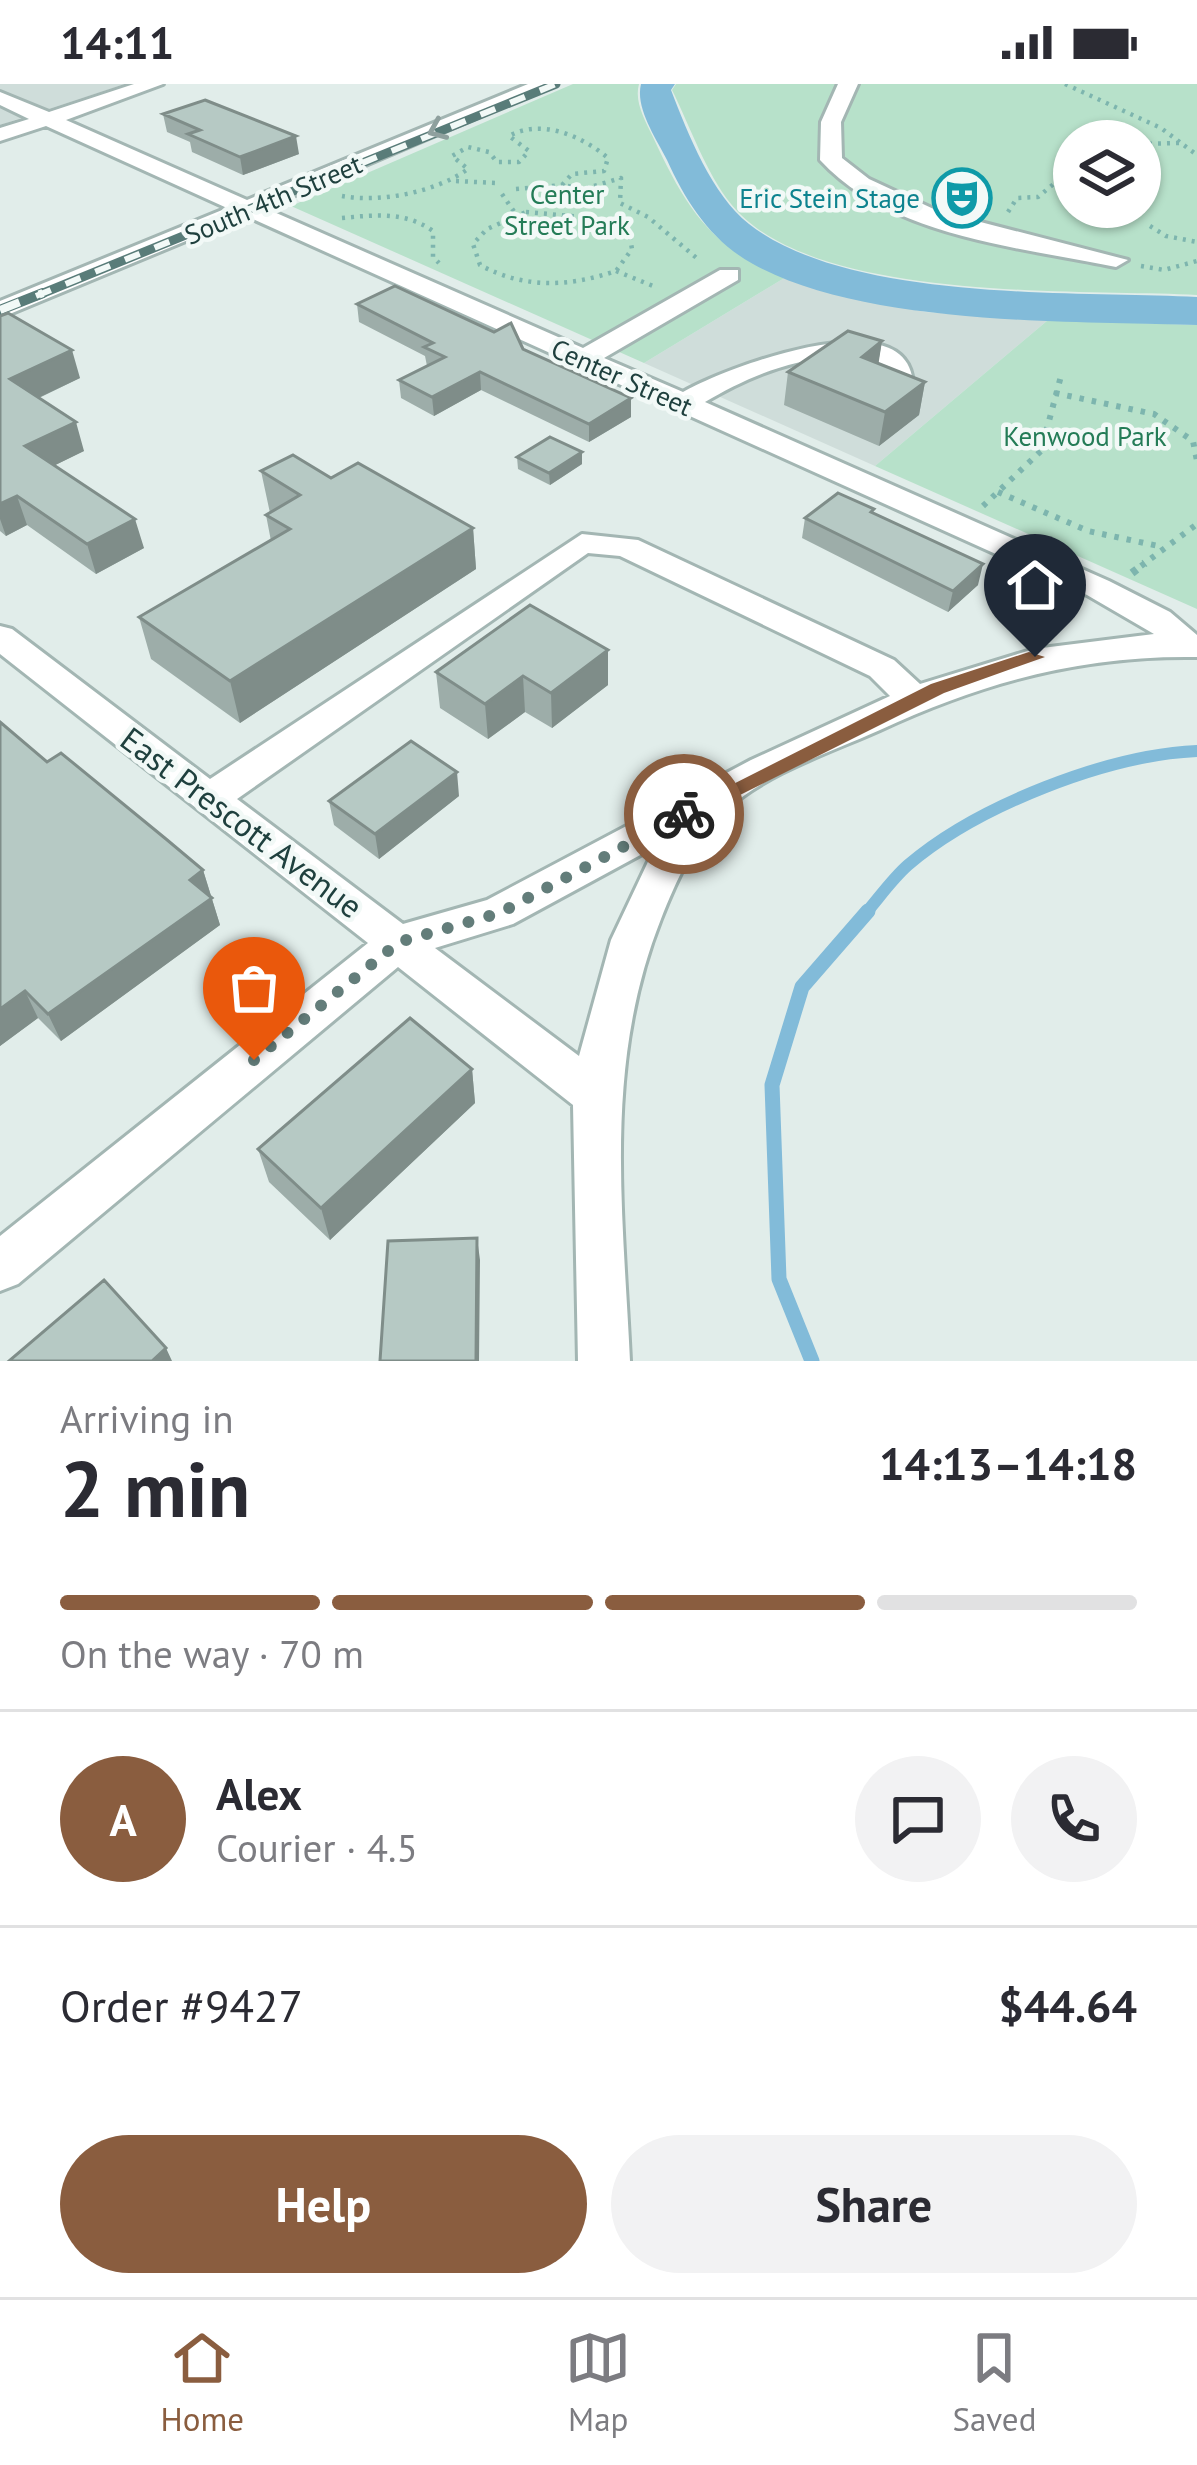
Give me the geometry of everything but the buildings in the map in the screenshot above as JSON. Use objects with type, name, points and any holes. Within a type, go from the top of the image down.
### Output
[{"type":"street","points":[[0,135],[153,84]]},
{"type":"street","name":"South 4th Street","points":[[0,310],[545,84]]},
{"type":"street","points":[[848,84],[831,122],[831,160],[862,188],[901,208],[1116,260]]},
{"type":"street","name":"Center Street","points":[[0,98],[1098,589],[1158,620],[1192,646]]},
{"type":"street","points":[[583,359],[729,274]]},
{"type":"street","points":[[682,404],[720,379],[760,364],[845,352],[890,359],[899,376],[882,387]]},
{"type":"street","points":[[210,797],[582,543],[627,547],[649,557],[882,668],[914,699]]},
{"type":"street","name":"East Prescott Avenue","points":[[1,640],[596,1096]]},
{"type":"street","points":[[0,1267],[399,942],[500,913],[712,799],[961,678],[1035,657],[1192,646]]},
{"type":"street","points":[[604,1361],[596,1096],[612,1010],[665,861],[712,799]]},
{"type":"path","points":[[1066,84],[1161,128],[1197,155]]},
{"type":"path","points":[[455,181],[468,169],[452,155],[457,150],[481,148],[497,162],[519,162],[529,151],[509,136],[535,125],[572,137],[608,158],[604,171],[572,174],[562,184]]},
{"type":"path","points":[[1161,143],[1181,143]]},
{"type":"path","points":[[516,189],[562,184],[584,189],[621,178],[620,203],[648,217],[699,260],[729,274]]},
{"type":"path","points":[[335,194],[369,201],[455,181],[496,184]]},
{"type":"path","points":[[994,233],[1017,198],[1038,197],[1053,184]]},
{"type":"path","points":[[502,194],[517,216]]},
{"type":"path","points":[[568,212],[619,228],[632,249],[616,271],[571,284],[496,275],[480,265],[473,244],[491,225],[517,216],[568,212]]},
{"type":"path","points":[[332,216],[389,216],[426,225],[433,231],[434,257],[442,265]]},
{"type":"path","points":[[1153,228],[1166,236],[1197,242]]},
{"type":"path","points":[[1116,260],[1164,270],[1197,261]]},
{"type":"path","points":[[616,271],[686,299]]},
{"type":"path","points":[[960,527],[1041,452],[1052,427],[1061,376]]},
{"type":"path","points":[[1055,393],[1154,414],[1193,441],[1197,461]]},
{"type":"path","points":[[998,491],[1088,531],[1163,548]]},
{"type":"path","points":[[1098,589],[1148,566],[1163,548],[1197,524]]},
{"type":"shaded area","points":[[0,84],[125,84],[0,125]]},
{"type":"shaded area","points":[[786,277],[823,291],[925,312],[1048,320],[875,466],[644,363]]},
{"type":"green space","name":"Center Street Park","points":[[573,84],[639,84],[644,118],[703,223],[738,253],[786,277],[644,363],[291,206]]},
{"type":"green space","points":[[676,84],[1197,84],[1197,295],[948,284],[881,275],[820,259],[769,236],[731,204],[706,164],[672,90]]},
{"type":"green space","name":"Kenwood Park","points":[[1048,320],[1197,325],[1197,609],[875,466]]},
{"type":"water","points":[[641,84],[675,84],[671,90],[685,125],[724,197],[749,224],[792,249],[843,267],[963,288],[1197,297],[1197,325],[969,316],[852,299],[799,284],[738,255],[701,219],[648,123]]},
{"type":"waterway","points":[[865,914],[908,865],[1006,804],[1084,773],[1197,751]]},
{"type":"waterway","points":[[812,1361],[779,1279],[772,1085],[802,987],[868,911]]},
{"type":"railway","points":[[36,296],[556,84]]},
{"type":"railway","points":[[0,310],[43,293]]},
{"type":"way so far","points":[[254,1060],[399,942],[450,932],[500,913],[684,814]]},
{"type":"place","name":"Eric Stein Stage","points":[[962,198]]},
{"type":"route","points":[[684,814],[938,688],[998,665],[1035,657]]}]
